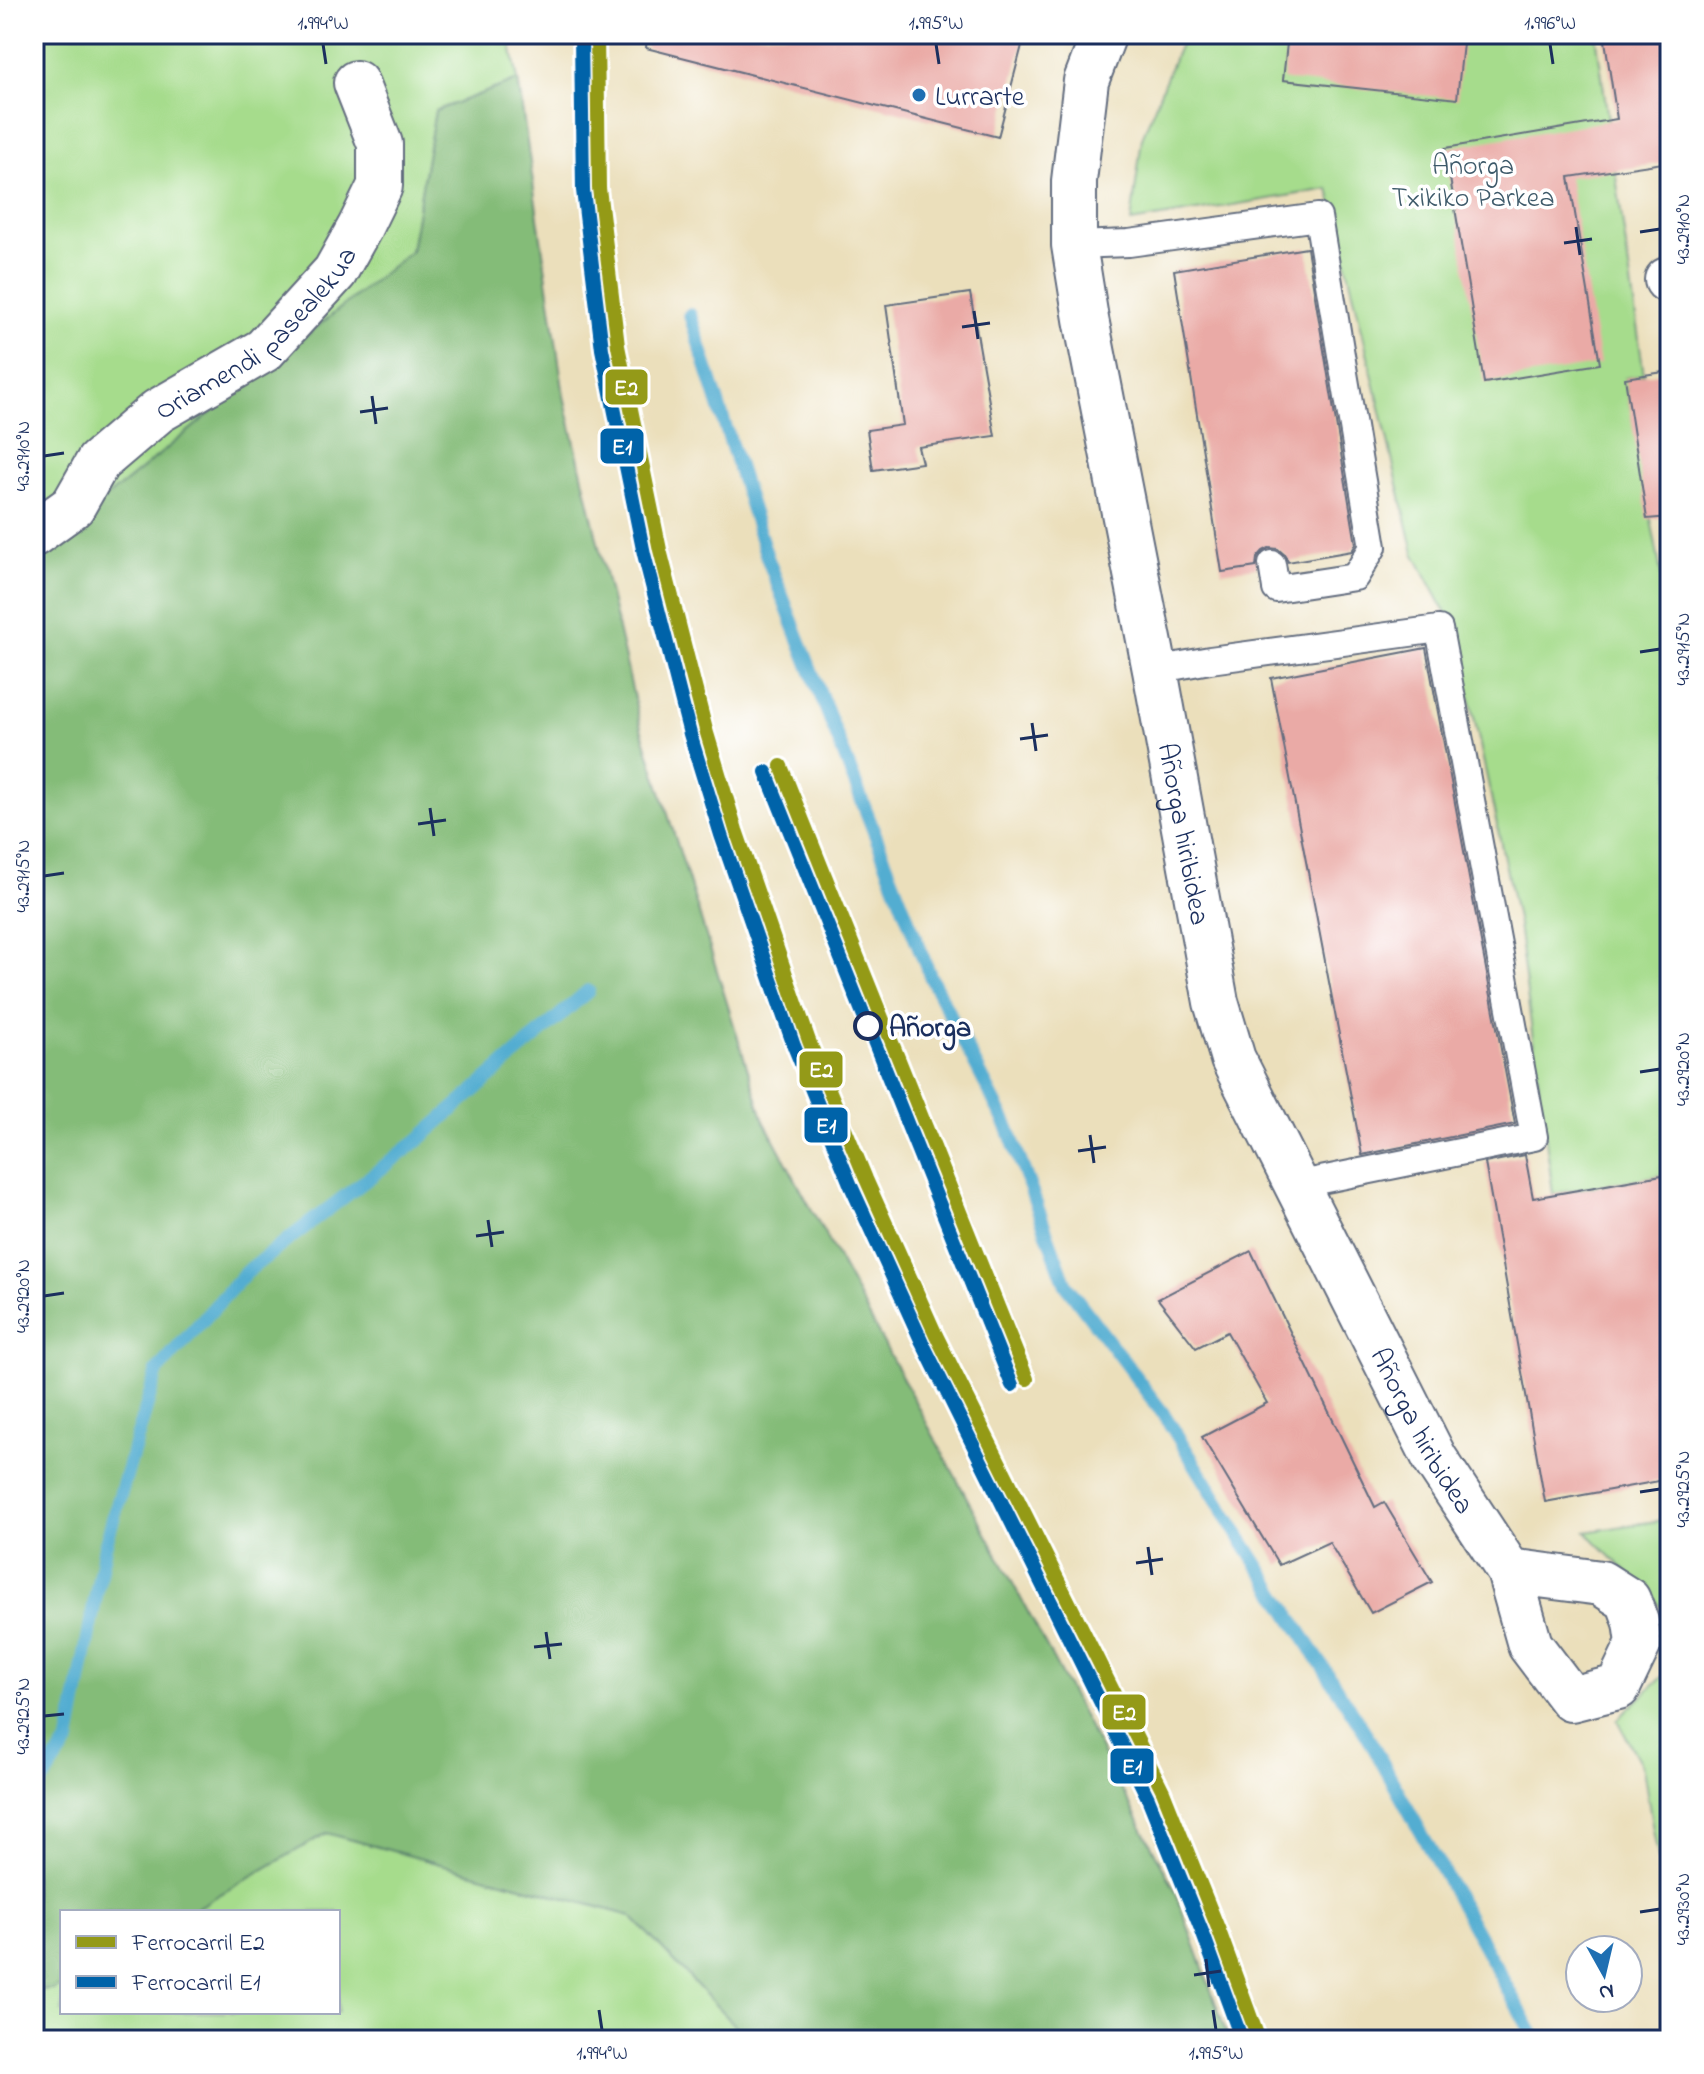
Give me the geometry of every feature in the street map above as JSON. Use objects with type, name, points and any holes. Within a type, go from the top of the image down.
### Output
[{"type":"street","name":"Añorga hiribidea","points":[[1104,34],[1086,81],[1074,181],[1074,245],[1216,1002],[1233,1059],[1435,1459],[1509,1571],[1530,1645],[1571,1699],[1618,1687],[1639,1643],[1628,1600],[1601,1583],[1509,1571]]},
{"type":"street","name":"Oriamendi pasealekua","points":[[34,534],[73,506],[98,462],[158,411],[264,350],[335,272],[380,186],[380,144],[356,83]]},
{"type":"lane","points":[[1074,245],[1129,243],[1318,217],[1373,547],[1355,577],[1276,589],[1272,564]]},
{"type":"lane","points":[[1155,670],[1439,629],[1534,1137],[1296,1185]]},
{"type":"green space","points":[[50,34],[509,34],[518,80],[435,111],[411,251],[34,556],[34,39]]},
{"type":"green space","name":"Añorga Txikiko Parkea","points":[[1184,34],[1596,34],[1644,375],[1625,378],[1664,590],[1670,588],[1670,1211],[1662,1175],[1553,1194],[1518,924],[1456,632],[1414,553],[1329,189],[1131,222],[1142,138]]},
{"type":"green space","points":[[518,80],[564,396],[641,728],[764,1121],[1174,1888],[1229,2040],[749,2040],[631,1916],[327,1833],[192,1910],[60,1910],[60,1986],[53,1990],[34,1989],[34,556],[411,251],[435,111]]},
{"type":"green space","points":[[1670,1519],[1670,1615],[1586,1532]]},
{"type":"green space","points":[[1670,1669],[1670,1918],[1643,1768],[1617,1720]]},
{"type":"green space","points":[[327,1833],[631,1916],[749,2040],[34,2040],[34,1989],[53,1990],[60,1986],[60,2014],[340,2014],[340,1910],[192,1910]]},
{"type":"building","name":"Lurrarte","points":[[647,34],[1025,34],[998,137],[646,48]]},
{"type":"building","points":[[1288,34],[1464,34],[1457,99],[1283,80]]},
{"type":"building","points":[[1604,34],[1670,34],[1670,162],[1569,177],[1600,364],[1484,383],[1445,148],[1617,119]]},
{"type":"building","points":[[1307,248],[1356,544],[1352,551],[1288,562],[1278,549],[1269,548],[1257,558],[1256,567],[1222,572],[1174,270]]},
{"type":"building","points":[[970,293],[995,436],[918,447],[922,463],[873,470],[867,430],[903,425],[886,305]]},
{"type":"building","points":[[1670,371],[1670,517],[1647,519],[1625,378]]},
{"type":"building","points":[[1426,648],[1515,1124],[1362,1155],[1271,678]]},
{"type":"building","points":[[1525,1155],[1533,1198],[1662,1175],[1670,1218],[1670,1479],[1545,1502],[1485,1163]]},
{"type":"building","points":[[1251,1251],[1375,1507],[1384,1502],[1432,1582],[1371,1613],[1329,1542],[1279,1565],[1202,1437],[1267,1403],[1227,1332],[1196,1348],[1158,1299]]},
{"type":"waterway","points":[[690,315],[767,557],[931,978],[1008,1128],[1066,1285],[1165,1416],[1368,1737],[1536,2040]]},
{"type":"waterway","points":[[34,1793],[69,1741],[105,1546],[157,1371],[246,1272],[417,1141],[588,991]]},
{"type":"rail line","name":"E1","points":[[581,34],[583,190],[602,349],[644,554],[690,734],[721,835],[794,1046],[851,1186],[922,1342],[1148,1798],[1242,2040]]},
{"type":"rail line","name":"E2","points":[[597,34],[599,188],[618,346],[660,550],[706,730],[736,830],[809,1041],[866,1179],[936,1335],[1163,1791],[1259,2040]]},
{"type":"rail line","name":"E2","points":[[781,766],[1027,1379]]},
{"type":"rail line","name":"E1","points":[[766,772],[1012,1385]]},
{"type":"place","name":"Lurrarte","points":[[919,95]]},
{"type":"place","name":"Añorga","points":[[868,1026]]}]
